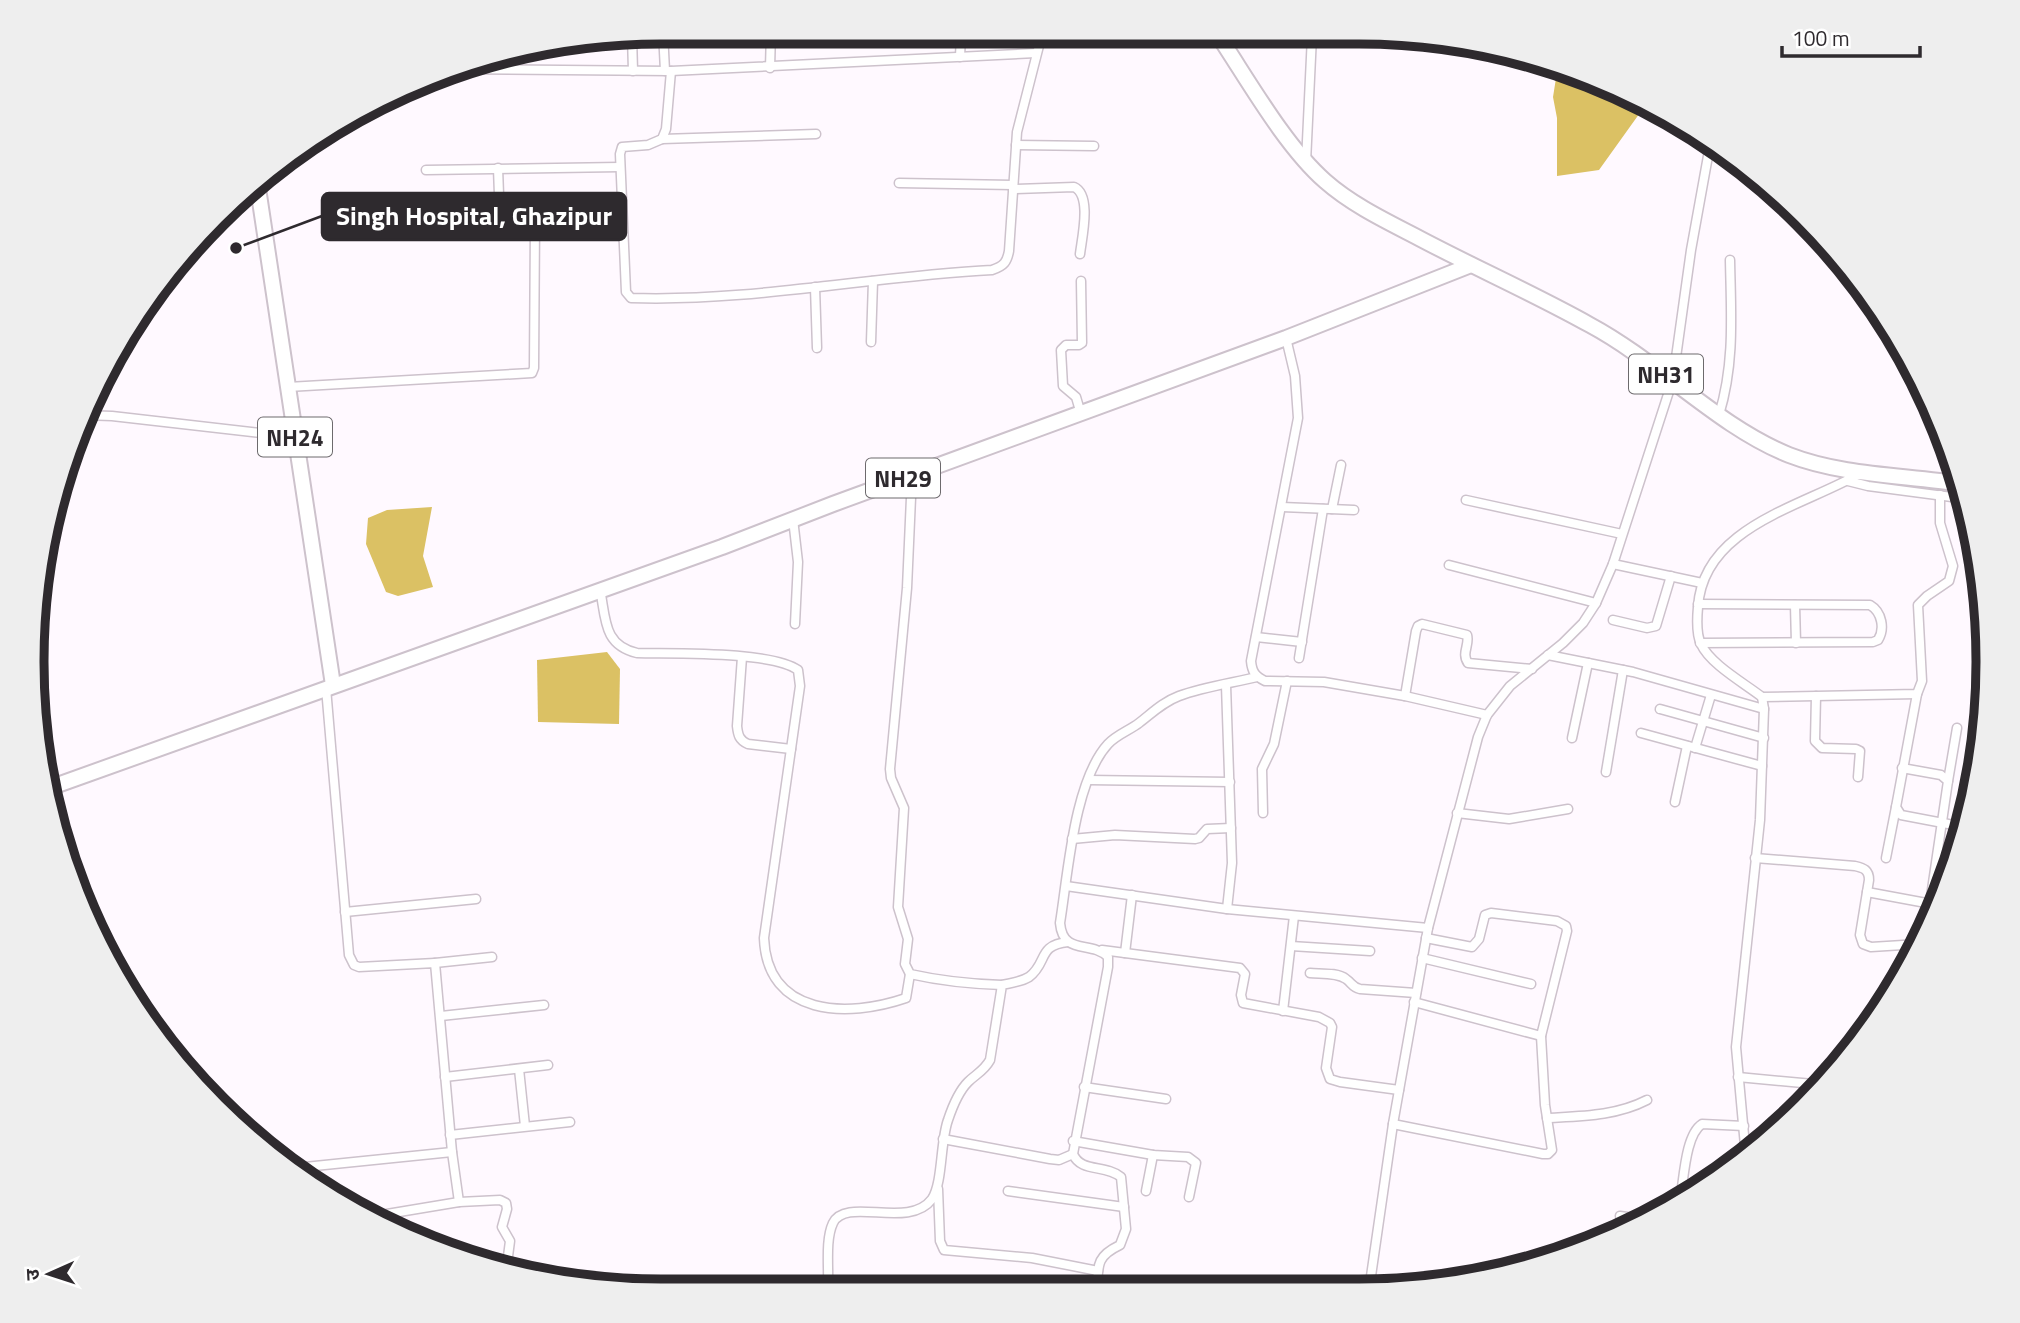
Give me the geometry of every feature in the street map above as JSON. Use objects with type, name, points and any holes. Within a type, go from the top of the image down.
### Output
[{"type":"highway","name":"NH31","points":[[1224,44],[1306,162],[1343,195],[1388,222],[1590,325],[1672,379],[1739,429],[1788,455],[1814,464],[1949,482]]},
{"type":"highway","name":"NH24","points":[[259,193],[329,687]]},
{"type":"highway","name":"NH29","points":[[329,687],[1081,414],[1286,338],[1471,265]]},
{"type":"highway","points":[[57,785],[329,687]]},
{"type":"street","points":[[665,44],[668,71],[666,129],[662,139],[656,144],[622,148],[621,222],[626,292],[631,298],[740,294],[1001,267],[1007,261],[1009,251],[1018,127],[1039,44]]},
{"type":"street","points":[[769,68],[770,44]]},
{"type":"street","points":[[960,57],[961,44]]},
{"type":"street","points":[[1306,162],[1312,44]]},
{"type":"street","points":[[632,45],[633,71]]},
{"type":"street","points":[[488,69],[668,71],[769,68],[1036,53]]},
{"type":"street","points":[[662,139],[816,134]]},
{"type":"street","points":[[1016,145],[1094,146]]},
{"type":"street","points":[[1370,1279],[1393,1124],[1422,958],[1478,737],[1487,715],[1510,687],[1583,623],[1596,603],[1613,564],[1672,379],[1690,250],[1711,154]]},
{"type":"street","points":[[498,167],[500,222]]},
{"type":"street","points":[[426,170],[620,167]]},
{"type":"street","points":[[900,183],[1074,187],[1082,192],[1085,205],[1080,254]]},
{"type":"street","points":[[432,222],[621,222]]},
{"type":"street","points":[[288,387],[532,373],[535,344],[535,222]]},
{"type":"street","points":[[1719,415],[1726,392],[1731,354],[1730,260]]},
{"type":"street","points":[[871,342],[873,281]]},
{"type":"street","points":[[1081,281],[1082,343],[1066,345],[1061,350],[1063,386],[1076,397],[1081,414]]},
{"type":"street","points":[[815,287],[817,348]]},
{"type":"street","points":[[1286,338],[1295,376],[1298,418],[1251,661],[1252,670],[1257,677],[1265,681],[1324,682],[1405,696],[1487,715]]},
{"type":"street","points":[[95,415],[295,437]]},
{"type":"street","points":[[1299,658],[1327,509],[1341,465]]},
{"type":"street","points":[[1864,472],[1759,523],[1740,535],[1709,565],[1698,604],[1697,626],[1700,643],[1712,659],[1762,696],[1917,694]]},
{"type":"street","points":[[600,589],[609,634],[616,645],[626,650],[637,653],[743,657],[779,663],[798,670],[800,686],[766,917],[764,947],[768,967],[776,980],[795,998],[818,1006],[848,1009],[906,998],[910,974],[905,964],[908,939],[898,907],[904,808],[890,769],[908,579],[912,475]]},
{"type":"street","points":[[1848,481],[1953,497]]},
{"type":"street","points":[[1886,858],[1917,694],[1922,681],[1918,605],[1921,600],[1949,581],[1953,566],[1940,523],[1940,495]]},
{"type":"street","points":[[1466,500],[1622,534]]},
{"type":"street","points":[[1282,507],[1354,510]]},
{"type":"street","points":[[793,519],[798,562],[795,624]]},
{"type":"street","points":[[1613,564],[1702,583]]},
{"type":"street","points":[[1449,565],[1596,603]]},
{"type":"street","points":[[1613,620],[1647,628],[1656,626],[1671,576]]},
{"type":"street","points":[[1698,604],[1870,605],[1880,613],[1882,628],[1878,640],[1873,642],[1700,643]]},
{"type":"street","points":[[1795,605],[1796,643]]},
{"type":"street","points":[[1405,696],[1416,631],[1422,624],[1467,635],[1469,638],[1465,654],[1468,663],[1532,669]]},
{"type":"street","points":[[1256,637],[1302,642]]},
{"type":"street","points":[[1548,655],[1623,670],[1764,709]]},
{"type":"street","points":[[743,657],[738,735],[748,744],[791,749]]},
{"type":"street","points":[[1572,738],[1588,663]]},
{"type":"street","points":[[1606,772],[1623,670]]},
{"type":"street","points":[[1068,942],[1061,934],[1060,923],[1072,839],[1083,796],[1098,757],[1110,741],[1130,730],[1164,703],[1180,695],[1257,677]]},
{"type":"street","points":[[1263,813],[1262,769],[1274,744],[1287,681]]},
{"type":"street","points":[[1226,685],[1232,863],[1227,909]]},
{"type":"street","points":[[329,687],[345,912],[349,955],[354,965],[364,967],[435,963],[492,957]]},
{"type":"street","points":[[1675,802],[1691,747],[1711,695]]},
{"type":"street","points":[[1816,695],[1817,746],[1860,751],[1858,776]]},
{"type":"street","points":[[1745,1143],[1736,1046],[1762,766],[1762,696]]},
{"type":"street","points":[[1660,709],[1764,738]]},
{"type":"street","points":[[1935,881],[1941,823],[1957,728]]},
{"type":"street","points":[[1641,733],[1762,766]]},
{"type":"street","points":[[1902,768],[1941,775],[1948,781]]},
{"type":"street","points":[[1090,780],[1230,782]]},
{"type":"street","points":[[1896,807],[1901,815],[1954,825]]},
{"type":"street","points":[[1457,813],[1509,819],[1568,810]]},
{"type":"street","points":[[1072,839],[1115,835],[1195,839],[1207,829],[1231,828]]},
{"type":"street","points":[[1755,858],[1862,867],[1869,874],[1860,935],[1863,944],[1871,947],[1907,945]]},
{"type":"street","points":[[1066,886],[1427,933],[1472,947],[1479,939],[1485,915],[1491,913],[1562,923],[1566,926],[1542,1036],[1547,1118],[1552,1144],[1548,1154],[1393,1124]]},
{"type":"street","points":[[1867,892],[1927,903]]},
{"type":"street","points":[[1125,953],[1132,895]]},
{"type":"street","points":[[345,912],[476,900]]},
{"type":"street","points":[[1283,1011],[1294,916]]},
{"type":"street","points":[[910,974],[961,984],[1002,985],[1025,979],[1037,968],[1049,947],[1055,943],[1068,942],[1101,950],[1240,968],[1245,974],[1241,995],[1243,1003],[1319,1017],[1330,1023],[1332,1027],[1326,1068],[1330,1079],[1399,1090]]},
{"type":"street","points":[[1291,946],[1370,951]]},
{"type":"street","points":[[1098,1279],[1100,1259],[1105,1251],[1120,1245],[1124,1238],[1121,1177],[1107,1169],[1082,1166],[1076,1162],[1073,1154],[1073,1141],[1108,967],[1108,957],[1101,950]]},
{"type":"street","points":[[1422,958],[1531,984]]},
{"type":"street","points":[[435,963],[450,1135],[459,1202]]},
{"type":"street","points":[[1310,974],[1339,975],[1351,986],[1360,989],[1415,998],[1542,1036]]},
{"type":"street","points":[[1002,985],[990,1060],[985,1069],[964,1087],[947,1120],[937,1186],[940,1241],[944,1250],[1032,1258],[1098,1271]]},
{"type":"street","points":[[441,1016],[544,1005]]},
{"type":"street","points":[[445,1077],[548,1065]]},
{"type":"street","points":[[519,1069],[525,1126]]},
{"type":"street","points":[[1738,1077],[1809,1084]]},
{"type":"street","points":[[1084,1087],[1166,1099]]},
{"type":"street","points":[[1547,1118],[1614,1113],[1625,1111],[1647,1100]]},
{"type":"street","points":[[450,1135],[570,1122]]},
{"type":"street","points":[[1682,1187],[1690,1142],[1697,1127],[1702,1124],[1744,1126]]},
{"type":"street","points":[[943,1139],[1050,1159],[1059,1160],[1073,1154]]},
{"type":"street","points":[[1745,1139],[1750,1140]]},
{"type":"street","points":[[1073,1141],[1188,1157],[1194,1160],[1195,1169],[1189,1197]]},
{"type":"street","points":[[306,1167],[452,1153]]},
{"type":"street","points":[[1146,1191],[1153,1154]]},
{"type":"street","points":[[828,1279],[832,1224],[839,1215],[849,1212],[911,1212],[932,1198],[937,1186]]},
{"type":"street","points":[[1008,1191],[1124,1207]]},
{"type":"street","points":[[385,1214],[459,1202],[495,1199],[506,1203],[502,1227],[510,1241],[508,1259]]},
{"type":"street","points":[[1620,1216],[1629,1217]]},
{"type":"shaded area","points":[[1556,77],[1641,112],[1599,170],[1557,176],[1557,118],[1553,97]]},
{"type":"shaded area","points":[[432,507],[423,556],[433,587],[398,596],[386,592],[366,544],[368,518],[387,510]]},
{"type":"shaded area","points":[[607,652],[620,669],[619,724],[538,722],[537,660]]},
{"type":"place","name":"Singh Hospital, Ghazipur","points":[[236,248]]}]
